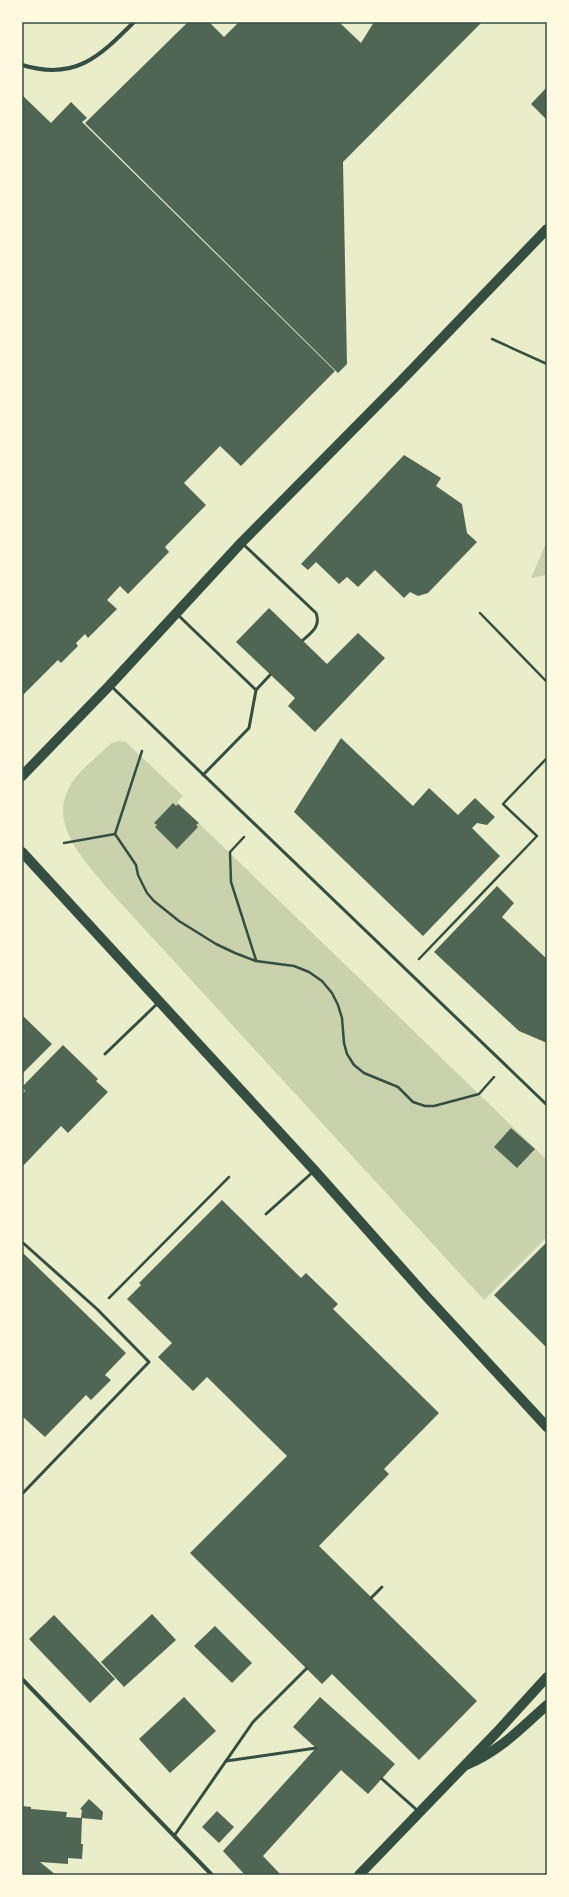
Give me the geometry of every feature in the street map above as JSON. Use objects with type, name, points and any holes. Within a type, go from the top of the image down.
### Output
[{"type":"main road","points":[[22,776],[224,564],[241,543],[401,382],[547,229]]},
{"type":"main road","points":[[22,852],[315,1171],[543,1423],[547,1434]]},
{"type":"main road","points":[[359,1875],[418,1812],[497,1732],[547,1677]]},
{"type":"main road","points":[[461,1768],[484,1758],[495,1751],[547,1705]]},
{"type":"street","points":[[22,65],[46,70],[78,66],[92,60],[105,50],[134,22]]},
{"type":"street","points":[[22,1679],[212,1875]]},
{"type":"lane","points":[[241,543],[316,613],[318,622],[316,627],[303,640]]},
{"type":"lane","points":[[176,613],[256,690]]},
{"type":"lane","points":[[203,775],[249,728],[256,690],[270,675]]},
{"type":"lane","points":[[110,685],[547,1105]]},
{"type":"lane","points":[[105,1054],[159,1001]]},
{"type":"lane","points":[[266,1214],[315,1171]]},
{"type":"lane","points":[[22,1242],[98,1309],[150,1362],[22,1494]]},
{"type":"lane","points":[[371,1598],[382,1587]]},
{"type":"lane","points":[[174,1836],[253,1722],[307,1668]]},
{"type":"lane","points":[[226,1761],[316,1748]]},
{"type":"lane","points":[[382,1779],[418,1812]]},
{"type":"path","points":[[492,339],[547,364]]},
{"type":"path","points":[[480,613],[547,682]]},
{"type":"path","points":[[115,834],[142,752]]},
{"type":"path","points":[[408,971],[537,836],[503,804],[547,758]]},
{"type":"path","points":[[255,825],[230,852],[231,882],[256,961]]},
{"type":"path","points":[[64,842],[115,834]]},
{"type":"path","points":[[115,834],[136,865],[141,884],[154,901],[197,934],[256,961],[294,966],[309,972],[322,981],[332,993],[338,1005],[342,1018],[344,1043],[347,1054],[354,1064],[364,1073],[398,1087],[419,1105],[434,1106],[479,1094],[505,1065]]},
{"type":"path","points":[[98,1309],[229,1178]]},
{"type":"green space","points":[[547,541],[547,575],[531,578]]},
{"type":"green space","points":[[119,741],[126,742],[183,796],[177,802],[547,1160],[547,1237],[484,1300],[106,887],[77,850],[69,836],[64,822],[63,808],[67,793],[76,777],[83,769],[112,743]]},
{"type":"building","points":[[188,22],[209,22],[224,37],[239,22],[339,22],[361,43],[374,22],[482,22],[343,162],[347,364],[338,373],[85,123]]},
{"type":"building","points":[[547,87],[547,120],[531,104]]},
{"type":"building","points":[[22,95],[51,123],[71,102],[87,118],[82,122],[335,371],[241,466],[220,446],[184,483],[206,505],[165,547],[169,552],[128,594],[120,586],[107,600],[117,609],[88,638],[85,634],[76,643],[78,646],[61,663],[58,660],[23,695]]},
{"type":"building","points":[[404,455],[441,478],[436,486],[462,504],[467,533],[477,542],[428,593],[418,596],[410,592],[404,598],[375,570],[358,587],[347,577],[339,584],[316,562],[308,570],[301,564]]},
{"type":"building","points":[[269,608],[327,664],[358,633],[385,658],[315,732],[288,706],[295,698],[236,642]]},
{"type":"building","points":[[341,738],[413,806],[429,788],[458,815],[475,798],[495,817],[487,825],[477,823],[472,828],[500,856],[423,936],[294,812]]},
{"type":"building","points":[[173,803],[176,806],[178,804],[199,823],[196,825],[198,827],[177,849],[155,827],[157,825],[154,823]]},
{"type":"building","points":[[497,886],[514,903],[502,917],[547,959],[547,1043],[519,1031],[434,952]]},
{"type":"building","points":[[22,1015],[52,1044],[22,1074]]},
{"type":"building","points":[[63,1045],[98,1079],[96,1081],[108,1092],[68,1133],[61,1126],[22,1167],[22,1094],[25,1091],[22,1087]]},
{"type":"building","points":[[511,1128],[535,1149],[517,1168],[494,1147]]},
{"type":"building","points":[[222,1200],[301,1278],[306,1273],[338,1304],[333,1309],[439,1413],[384,1469],[389,1474],[319,1546],[477,1701],[419,1760],[332,1674],[322,1684],[190,1553],[287,1456],[207,1377],[193,1391],[158,1357],[172,1343],[127,1299],[141,1285],[139,1283]]},
{"type":"building","points":[[547,1242],[547,1348],[494,1295]]},
{"type":"building","points":[[22,1252],[126,1353],[105,1375],[111,1380],[91,1400],[86,1395],[45,1437],[22,1416]]},
{"type":"building","points":[[152,1614],[176,1640],[124,1687],[101,1662]]},
{"type":"building","points":[[54,1615],[115,1679],[90,1703],[29,1639]]},
{"type":"building","points":[[215,1626],[252,1663],[232,1683],[194,1646]]},
{"type":"building","points":[[184,1697],[216,1731],[170,1773],[139,1739]]},
{"type":"building","points":[[320,1697],[395,1764],[368,1794],[341,1770],[263,1856],[281,1875],[245,1875],[223,1851],[316,1748],[293,1727]]},
{"type":"building","points":[[89,1799],[103,1812],[102,1820],[82,1818],[82,1859],[68,1858],[68,1864],[40,1862],[56,1875],[22,1875],[22,1806],[31,1807],[31,1809],[67,1812],[66,1817],[81,1818],[82,1810],[80,1809]]},
{"type":"building","points":[[217,1811],[234,1827],[219,1843],[202,1827]]}]
